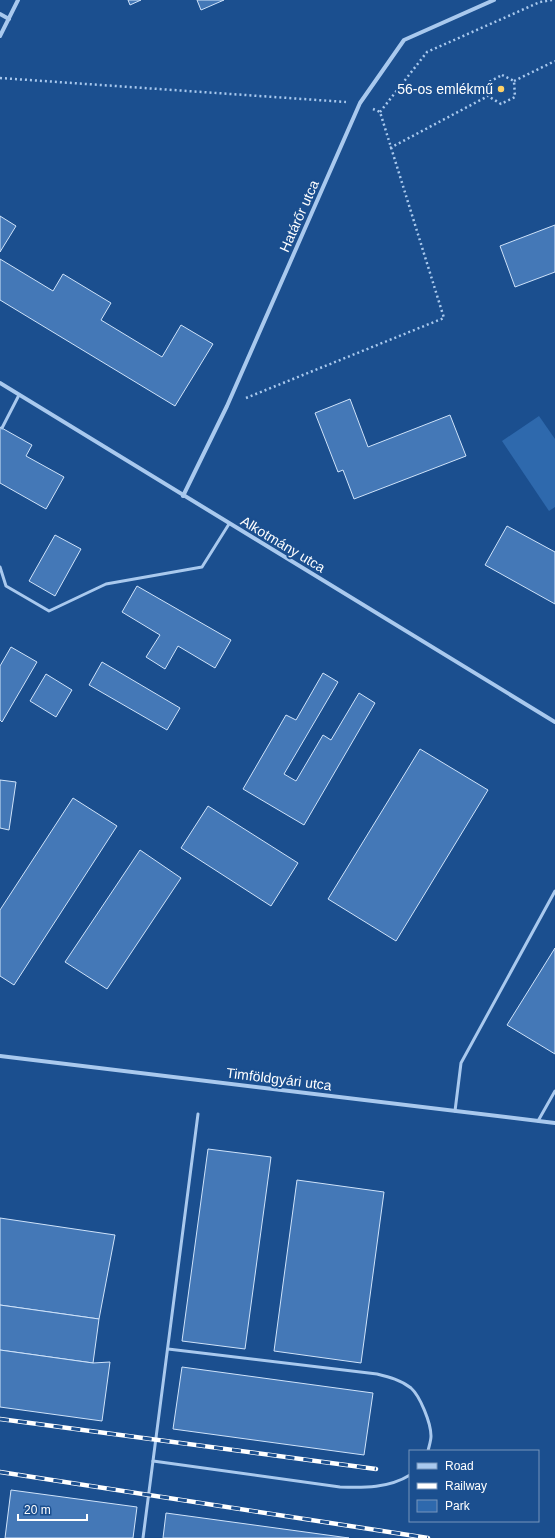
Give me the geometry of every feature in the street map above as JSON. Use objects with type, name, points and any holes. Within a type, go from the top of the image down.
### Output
[{"type":"street","points":[[0,36],[18,0]]},
{"type":"street","name":"Határőr utca","points":[[183,496],[227,406],[360,103],[404,40],[494,0]]},
{"type":"street","points":[[0,14],[9,19]]},
{"type":"street","name":"Alkotmány utca","points":[[0,383],[555,722]]},
{"type":"street","name":"Timföldgyári utca","points":[[0,1056],[555,1123]]},
{"type":"lane","points":[[2,428],[19,395]]},
{"type":"lane","points":[[0,567],[6,586],[49,611],[106,584],[202,567],[229,524]]},
{"type":"lane","points":[[455,1111],[461,1063],[555,891]]},
{"type":"lane","points":[[538,1121],[555,1091]]},
{"type":"lane","points":[[143,1538],[198,1114]]},
{"type":"lane","points":[[168,1349],[377,1374],[397,1380],[411,1388],[421,1403],[428,1420],[431,1435],[428,1450]]},
{"type":"lane","points":[[153,1461],[340,1487],[364,1488],[379,1486],[409,1475]]},
{"type":"path","points":[[380,112],[427,52],[540,2],[552,0]]},
{"type":"path","points":[[514,81],[555,61]]},
{"type":"path","points":[[488,96],[489,82],[502,75],[514,81]]},
{"type":"path","points":[[0,78],[360,103],[380,112]]},
{"type":"path","points":[[488,96],[501,104],[515,97],[514,81]]},
{"type":"path","points":[[390,148],[488,96]]},
{"type":"path","points":[[227,406],[444,318],[380,112]]},
{"type":"green space","points":[[539,416],[555,439],[555,507],[549,511],[502,441]]},
{"type":"building","points":[[128,0],[141,0],[130,5]]},
{"type":"building","points":[[197,0],[224,0],[201,10]]},
{"type":"building","points":[[0,216],[16,226],[0,252]]},
{"type":"building","points":[[555,225],[555,272],[515,287],[500,246]]},
{"type":"building","points":[[0,259],[53,291],[63,274],[111,303],[101,320],[162,357],[181,325],[213,344],[175,406],[0,300]]},
{"type":"building","points":[[350,399],[368,447],[450,415],[466,456],[354,499],[343,470],[338,472],[315,413]]},
{"type":"building","points":[[0,427],[32,445],[26,456],[64,477],[46,509],[0,483]]},
{"type":"building","points":[[507,526],[555,552],[555,604],[485,565]]},
{"type":"building","points":[[55,535],[81,549],[55,596],[29,581]]},
{"type":"building","points":[[137,586],[231,640],[215,668],[178,646],[165,669],[146,657],[160,635],[122,612]]},
{"type":"building","points":[[11,647],[37,662],[2,722],[0,720],[0,666]]},
{"type":"building","points":[[102,662],[180,708],[167,730],[89,685]]},
{"type":"building","points":[[323,673],[338,682],[284,774],[296,781],[323,735],[331,740],[359,693],[375,703],[304,825],[243,789],[286,715],[296,720]]},
{"type":"building","points":[[46,674],[72,690],[56,717],[30,701]]},
{"type":"building","points":[[420,749],[488,790],[396,941],[328,899]]},
{"type":"building","points":[[0,780],[16,782],[9,830],[0,828]]},
{"type":"building","points":[[73,798],[117,826],[14,985],[0,976],[0,910]]},
{"type":"building","points":[[208,806],[298,863],[271,906],[181,848]]},
{"type":"building","points":[[140,850],[181,878],[107,989],[65,962]]},
{"type":"building","points":[[555,948],[555,1054],[507,1025]]},
{"type":"building","points":[[208,1149],[271,1157],[245,1349],[182,1341]]},
{"type":"building","points":[[297,1180],[384,1192],[361,1363],[274,1351]]},
{"type":"building","points":[[0,1218],[115,1235],[99,1319],[0,1305]]},
{"type":"building","points":[[0,1305],[99,1319],[93,1363],[0,1350]]},
{"type":"building","points":[[0,1350],[93,1363],[110,1362],[102,1421],[0,1407]]},
{"type":"building","points":[[182,1367],[373,1393],[364,1455],[173,1429]]},
{"type":"building","points":[[11,1490],[137,1507],[133,1538],[5,1538]]},
{"type":"building","points":[[166,1513],[349,1538],[163,1538]]},
{"type":"railway","points":[[0,1419],[376,1469]]},
{"type":"railway","points":[[0,1472],[428,1538]]},
{"type":"place","name":"56-os emlékmű","points":[[501,89]]}]
